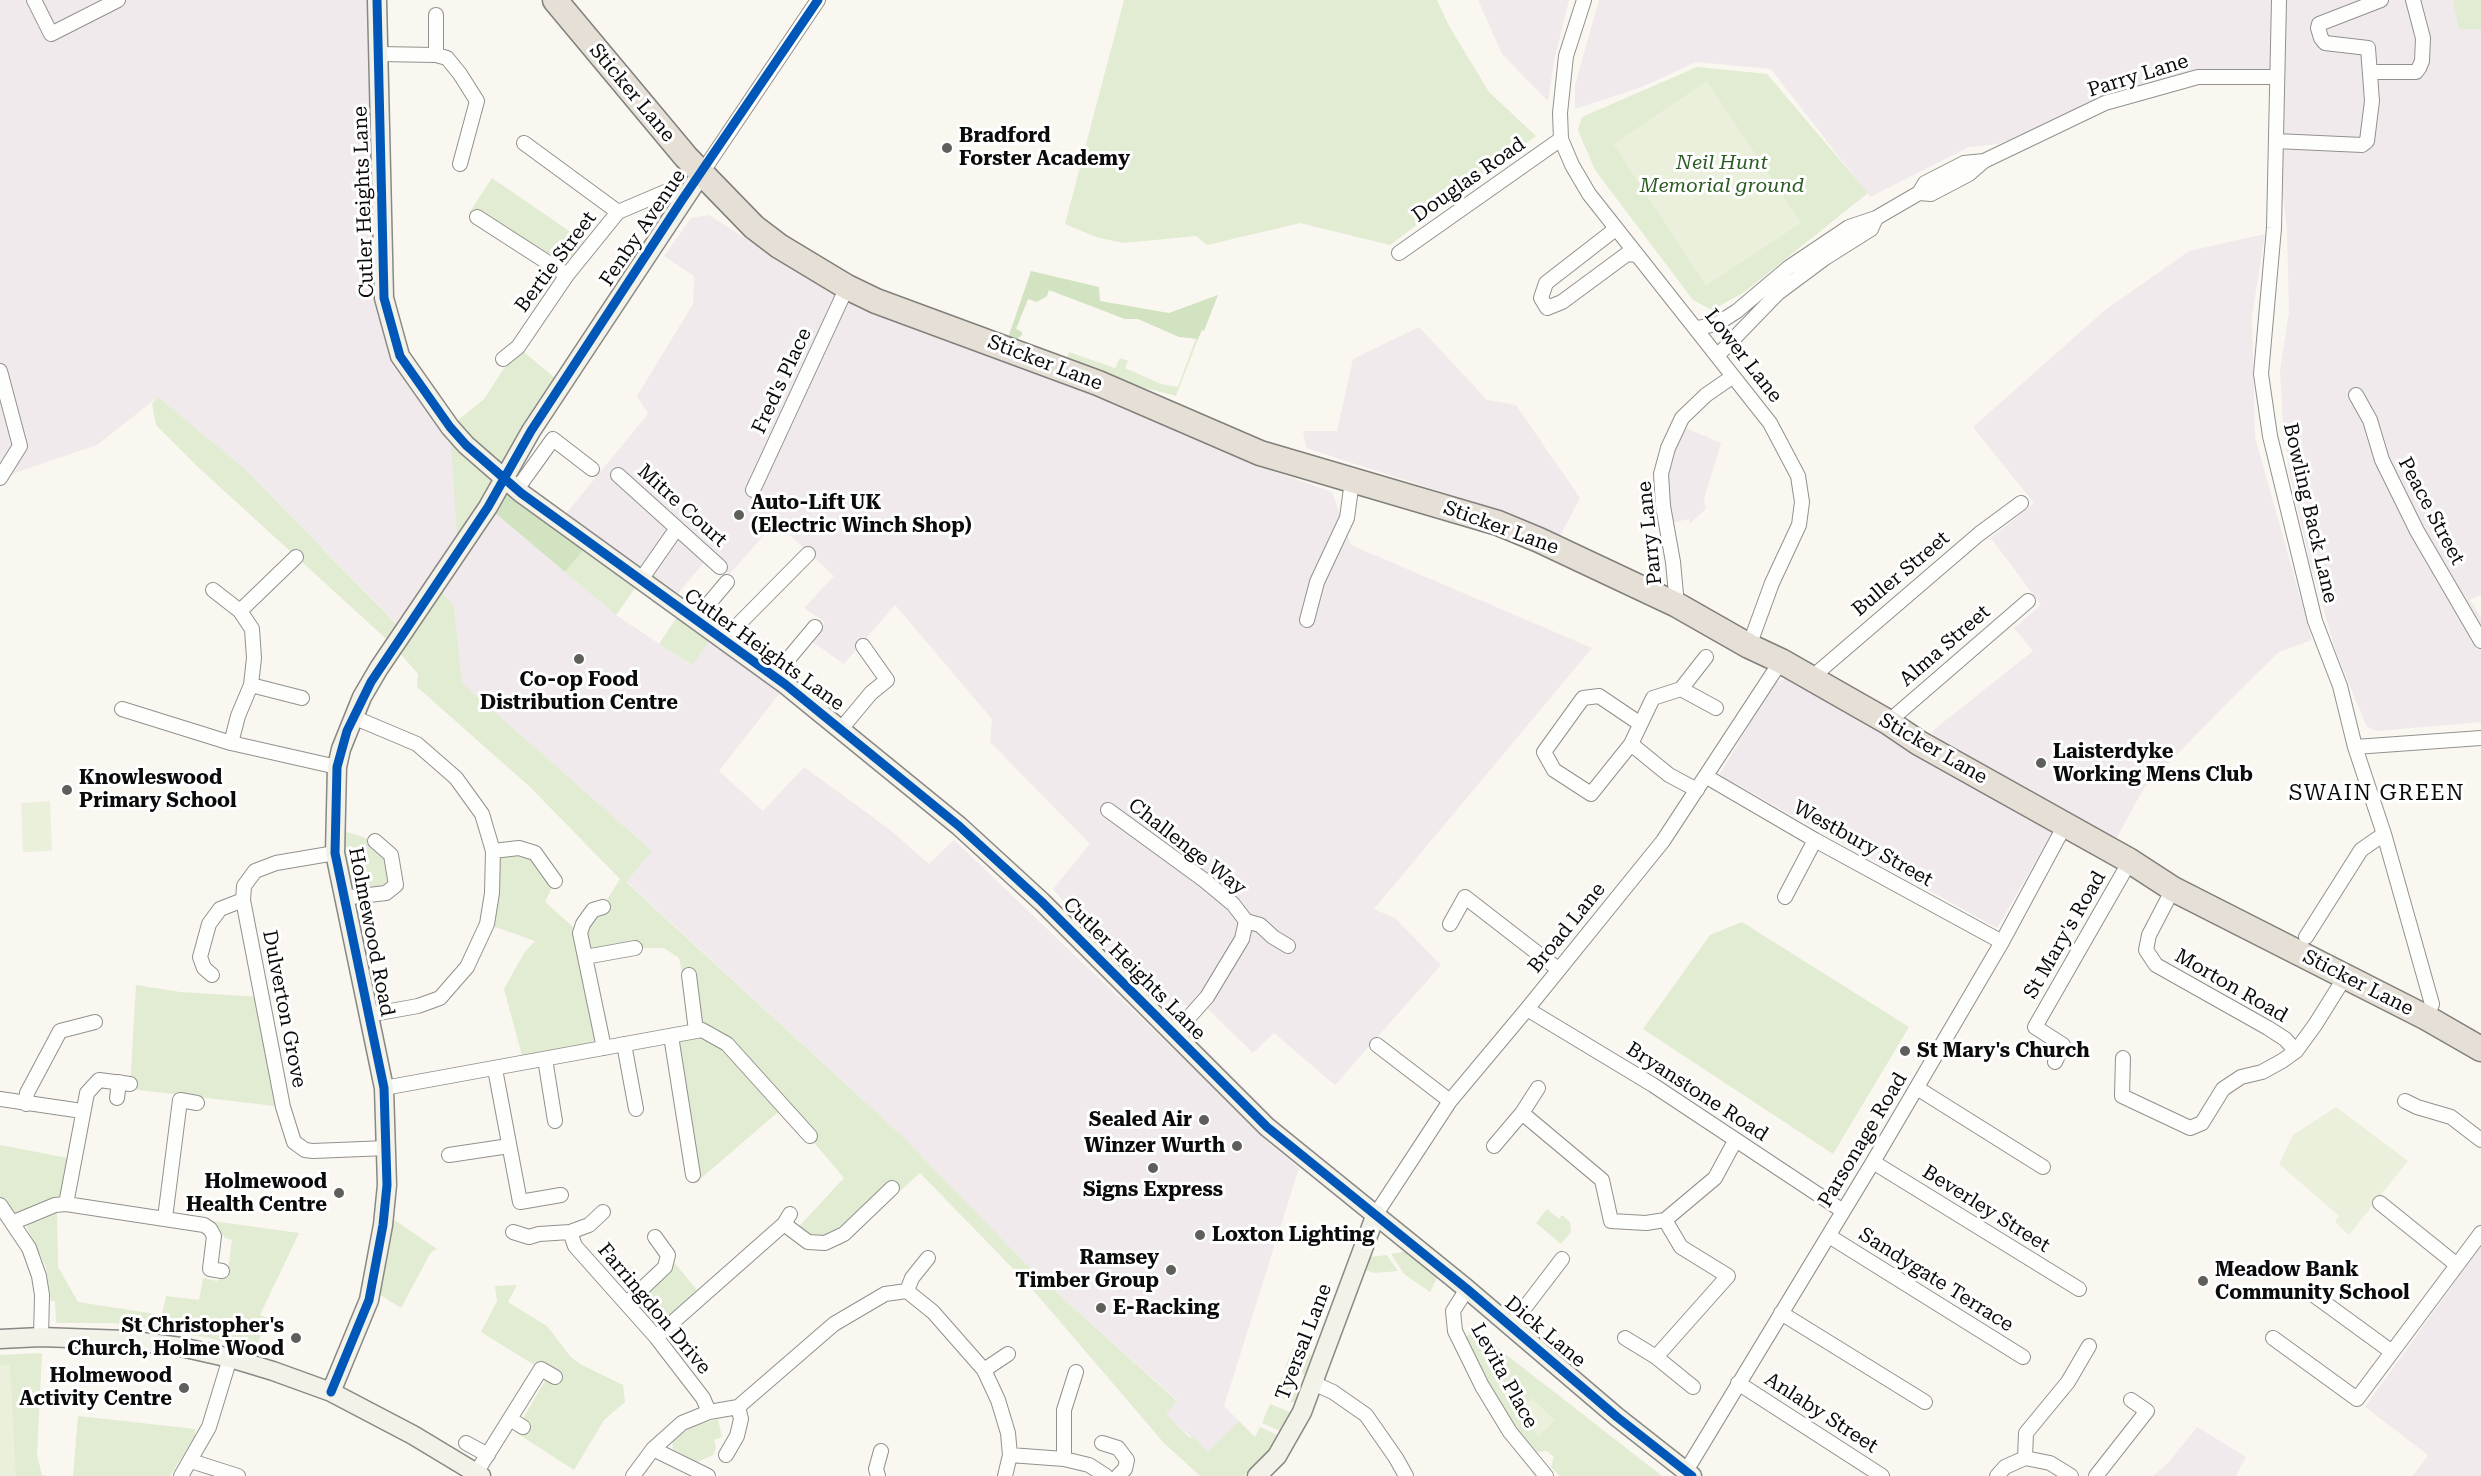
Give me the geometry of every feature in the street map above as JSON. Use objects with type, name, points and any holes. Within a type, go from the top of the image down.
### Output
[{"type":"highway","name":"Sticker Lane","points":[[555,0],[701,174],[778,246],[847,287],[876,301],[1098,383],[1260,453],[1498,523],[1677,605],[1888,722],[1919,743],[2130,861],[2173,889],[2427,1018],[2481,1049]]},
{"type":"street","points":[[34,0],[51,34],[118,0]]},
{"type":"street","name":"Cutler Heights Lane","points":[[377,0],[384,298],[400,356],[450,427],[466,445],[510,484],[640,581],[774,676],[959,826],[1008,870],[1267,1126],[1376,1214]]},
{"type":"street","name":"Fenby Avenue","points":[[510,484],[531,430],[682,200],[818,0]]},
{"type":"street","name":"Lower Lane","points":[[1584,0],[1566,56],[1560,113],[1561,139],[1572,165],[1589,194],[1770,423],[1795,467],[1802,501],[1801,517],[1793,542],[1772,584],[1749,646]]},
{"type":"street","name":"Bowling Back Lane","points":[[2279,0],[2274,228],[2261,374],[2274,459],[2315,621],[2340,686],[2355,747],[2384,834],[2432,1004],[2427,1018]]},
{"type":"street","points":[[2276,141],[2362,145],[2367,141],[2371,72],[2368,48],[2325,43],[2318,28],[2319,24],[2381,0]]},
{"type":"street","points":[[2371,72],[2416,72],[2419,68],[2422,61],[2422,38],[2413,0]]},
{"type":"street","points":[[436,15],[436,55]]},
{"type":"street","points":[[379,54],[436,55],[447,58],[460,75],[477,101],[460,164]]},
{"type":"street","name":"Parry Lane","points":[[1697,328],[1717,324],[1737,311],[1764,286],[1815,249],[1849,227],[1876,218],[1919,193],[1925,183],[1964,163],[1984,161],[2104,103],[2198,77],[2277,77]]},
{"type":"street","name":"Douglas Road","points":[[1399,253],[1561,139]]},
{"type":"street","points":[[524,143],[618,212]]},
{"type":"street","name":"Bertie Street","points":[[503,359],[518,347],[567,275],[618,212],[665,192],[682,200]]},
{"type":"street","points":[[477,217],[567,275]]},
{"type":"street","name":"Parry Lane","points":[[1717,356],[1778,293],[1825,258],[1871,229],[1876,218]]},
{"type":"street","points":[[1613,225],[1613,231],[1546,283],[1541,298],[1547,308],[1570,297],[1627,254],[1637,255]]},
{"type":"street","name":"Fred's Place","points":[[753,490],[847,287]]},
{"type":"street","points":[[0,371],[20,446],[0,478]]},
{"type":"street","name":"Parry Lane","points":[[1677,605],[1673,562],[1663,506],[1661,474],[1668,448],[1682,418],[1706,395],[1732,377]]},
{"type":"street","name":"Peace Street","points":[[2355,395],[2370,420],[2382,460],[2417,531],[2481,641]]},
{"type":"street","points":[[510,484],[553,439],[592,469]]},
{"type":"street","name":"Mitre Court","points":[[618,475],[720,567]]},
{"type":"street","points":[[1307,620],[1317,582],[1347,518],[1352,481]]},
{"type":"street","name":"Holmewood Road","points":[[331,1392],[369,1300],[383,1225],[387,1185],[384,1088],[335,853],[337,767],[353,717],[379,668],[488,507],[510,484]]},
{"type":"street","name":"Buller Street","points":[[1810,679],[1979,534],[2021,502]]},
{"type":"street","points":[[640,581],[677,528]]},
{"type":"street","points":[[723,640],[808,554]]},
{"type":"street","points":[[240,611],[296,557]]},
{"type":"street","points":[[695,621],[727,582]]},
{"type":"street","points":[[213,590],[240,611],[252,629],[254,658],[251,685],[238,716],[231,743]]},
{"type":"street","name":"Alma Street","points":[[1888,722],[2028,601]]},
{"type":"street","points":[[774,676],[814,627]]},
{"type":"street","points":[[841,729],[871,693],[886,680],[863,646]]},
{"type":"street","points":[[1639,723],[1599,696],[1582,698],[1544,752],[1554,770],[1591,794],[1631,744],[1639,723],[1653,698],[1681,688],[1707,657]]},
{"type":"street","name":"Broad Lane","points":[[1376,1214],[1450,1101],[1663,841],[1781,661]]},
{"type":"street","points":[[251,685],[302,698]]},
{"type":"street","points":[[1681,688],[1716,708]]},
{"type":"street","points":[[122,709],[231,743],[337,767]]},
{"type":"street","points":[[353,717],[417,744],[456,778],[482,814],[493,851],[492,893],[487,924],[467,967],[440,998],[418,1006],[368,1015]]},
{"type":"street","points":[[2355,747],[2481,738]]},
{"type":"street","points":[[1631,744],[1670,775],[1696,790]]},
{"type":"street","name":"Westbury Street","points":[[1707,777],[1815,840],[2002,942]]},
{"type":"street","name":"Challenge Way","points":[[1108,810],[1204,880],[1233,904],[1246,921],[1242,939],[1208,997],[1174,1034]]},
{"type":"street","name":"Parsonage Road","points":[[1689,1474],[1738,1383],[1829,1236],[2002,942],[2065,825]]},
{"type":"street","points":[[2306,938],[2361,850],[2384,834]]},
{"type":"street","points":[[1785,897],[1815,840]]},
{"type":"street","name":"Holmewood Road","points":[[343,898],[386,893],[396,885],[391,855],[375,841]]},
{"type":"street","points":[[493,851],[519,848],[536,853],[555,881]]},
{"type":"street","points":[[212,975],[204,968],[200,957],[209,924],[220,909],[243,900],[244,886],[255,871],[276,863],[335,853]]},
{"type":"street","name":"St Mary's Road","points":[[2055,1062],[2063,1046],[2035,1028],[2130,861]]},
{"type":"street","name":"Morton Road","points":[[2173,889],[2149,935],[2146,950],[2156,965],[2277,1033],[2296,1051]]},
{"type":"street","points":[[1450,924],[1466,897],[1558,969]]},
{"type":"street","name":"Dulverton Grove","points":[[243,900],[283,1107],[294,1142],[305,1150],[313,1151],[387,1148]]},
{"type":"street","points":[[603,906],[594,910],[580,933],[604,1048]]},
{"type":"street","points":[[1246,921],[1260,926],[1273,938],[1288,946]]},
{"type":"street","points":[[585,957],[635,948]]},
{"type":"street","points":[[688,975],[696,1031]]},
{"type":"street","points":[[2123,1058],[2122,1096],[2190,1128],[2202,1123],[2223,1089],[2241,1077],[2272,1067],[2296,1051],[2345,977]]},
{"type":"street","name":"Bryanstone Road","points":[[1527,1009],[1653,1085],[1843,1211]]},
{"type":"street","points":[[26,1104],[27,1093],[60,1031],[95,1022]]},
{"type":"street","points":[[384,1088],[702,1030],[727,1044],[810,1136]]},
{"type":"street","points":[[670,1036],[693,1175]]},
{"type":"street","points":[[624,1044],[636,1109]]},
{"type":"street","points":[[1377,1045],[1450,1101]]},
{"type":"street","points":[[545,1059],[555,1121]]},
{"type":"street","points":[[495,1068],[520,1202],[561,1195]]},
{"type":"street","points":[[66,1204],[87,1093],[99,1080],[125,1083],[117,1098]]},
{"type":"street","points":[[1494,1146],[1522,1113],[1538,1088]]},
{"type":"street","points":[[1917,1088],[2043,1167]]},
{"type":"street","points":[[0,1099],[82,1111]]},
{"type":"street","points":[[165,1218],[180,1100],[197,1103]]},
{"type":"street","points":[[2405,1101],[2451,1117],[2481,1140]]},
{"type":"street","points":[[1522,1113],[1602,1180],[1611,1221],[1646,1223],[1665,1220],[1715,1178],[1735,1141]]},
{"type":"street","points":[[449,1155],[509,1146]]},
{"type":"street","name":"Beverley Street","points":[[1873,1162],[2079,1289]]},
{"type":"street","points":[[656,1336],[788,1224],[808,1242],[825,1243],[844,1234],[892,1188]]},
{"type":"street","points":[[2380,1203],[2457,1265]]},
{"type":"street","points":[[14,1222],[55,1205],[66,1204],[204,1225],[210,1229],[214,1240],[210,1269],[222,1271]]},
{"type":"street","points":[[0,1205],[14,1222],[29,1248],[39,1276],[42,1295],[41,1337]]},
{"type":"street","points":[[513,1232],[529,1237],[570,1232],[588,1225],[603,1212]]},
{"type":"street","name":"Dick Lane","points":[[1376,1214],[1689,1474]]},
{"type":"street","name":"Tyersal Lane","points":[[1259,1474],[1286,1443],[1313,1383],[1376,1214]]},
{"type":"street","points":[[1656,1357],[1728,1275],[1681,1247],[1665,1220]]},
{"type":"street","name":"Farringdon Drive","points":[[570,1232],[576,1246],[656,1336],[703,1398],[709,1412]]},
{"type":"street","points":[[2273,1338],[2356,1399],[2481,1233]]},
{"type":"street","name":"Sandygate Terrace","points":[[1829,1236],[2023,1357]]},
{"type":"street","points":[[627,1302],[665,1267],[668,1255],[655,1237]]},
{"type":"street","points":[[907,1291],[912,1278],[928,1258]]},
{"type":"street","points":[[1510,1327],[1562,1259]]},
{"type":"street","name":"Levita Place","points":[[1467,1289],[1453,1311],[1455,1331],[1482,1386],[1510,1432],[1546,1476]]},
{"type":"street","points":[[633,1476],[652,1449],[682,1424],[709,1412],[738,1407],[834,1324],[885,1294],[907,1291],[933,1312],[984,1370],[998,1400],[1008,1433],[1010,1455],[1005,1476]]},
{"type":"street","points":[[2311,1293],[2392,1352]]},
{"type":"street","points":[[1781,1313],[1924,1402]]},
{"type":"street","points":[[0,1339],[41,1337],[160,1343],[230,1358],[331,1392],[413,1435],[478,1475],[541,1369],[555,1377]]},
{"type":"street","points":[[1625,1338],[1656,1357],[1694,1387]]},
{"type":"street","points":[[2025,1458],[2026,1433],[2068,1382],[2089,1347]]},
{"type":"street","points":[[984,1370],[1008,1353]]},
{"type":"street","points":[[181,1476],[212,1420],[230,1358]]},
{"type":"street","points":[[1064,1459],[1064,1410],[1076,1372]]},
{"type":"street","points":[[1313,1383],[1333,1392],[1366,1415],[1406,1476]]},
{"type":"street","name":"Anlaby Street","points":[[1738,1383],[1882,1476]]},
{"type":"street","points":[[2096,1476],[2147,1411],[2131,1400]]},
{"type":"street","points":[[726,1455],[737,1436],[741,1419],[738,1407]]},
{"type":"street","points":[[510,1419],[523,1427]]},
{"type":"street","points":[[466,1443],[488,1455]]},
{"type":"street","points":[[1102,1443],[1118,1448],[1126,1460],[1125,1469],[1118,1476]]},
{"type":"street","points":[[652,1449],[708,1476]]},
{"type":"street","points":[[878,1476],[876,1469],[881,1451]]},
{"type":"street","points":[[1010,1455],[1064,1459],[1089,1464],[1106,1476]]},
{"type":"street","points":[[1997,1476],[2005,1467],[2025,1458],[2050,1463],[2071,1476]]},
{"type":"street","points":[[191,1461],[238,1476]]},
{"type":"shaded area","points":[[0,0],[377,0],[384,298],[417,380],[488,507],[616,615],[691,665],[714,634],[786,685],[719,771],[763,811],[804,767],[889,829],[929,864],[954,840],[1263,1138],[1299,1168],[1224,1406],[1239,1421],[1208,1452],[1165,1414],[1177,1400],[1037,1275],[902,1136],[626,881],[652,851],[462,683],[454,606],[404,631],[246,470],[158,397],[97,445],[0,478]]},
{"type":"shaded area","points":[[1478,0],[1569,0],[1554,61],[1548,101],[1502,54]]},
{"type":"shaded area","points":[[1599,0],[2481,0],[2481,594],[2470,600],[2481,617],[2481,722],[2377,731],[2367,727],[2336,652],[2310,562],[2290,476],[2283,425],[2280,371],[2289,312],[2287,229],[2280,172],[2277,77],[2198,77],[2105,103],[1998,144],[1969,147],[1870,197],[1771,69],[1696,62],[1642,87],[1575,109],[1575,85]]},
{"type":"shaded area","points":[[709,215],[838,297],[1102,398],[1256,465],[1332,492],[1351,545],[1592,648],[1374,909],[1395,918],[1441,965],[1335,1085],[1274,1033],[1253,1053],[1207,1008],[1180,1004],[1163,1005],[1134,981],[1053,889],[1090,844],[990,742],[992,719],[895,605],[844,664],[810,640],[825,622],[804,608],[834,576],[776,522],[725,579],[705,561],[676,596],[564,516],[648,414],[637,396],[693,304],[694,276],[664,256],[691,218]]},
{"type":"shaded area","points":[[2265,234],[2252,316],[2255,437],[2312,640],[2279,652],[2239,691],[2144,788],[2116,839],[2065,825],[1950,760],[1931,732],[2033,651],[2014,628],[2041,605],[1991,538],[2034,503],[1973,427],[2104,311],[2189,251]]},
{"type":"shaded area","points":[[1419,327],[1487,400],[1516,405],[1580,498],[1559,538],[1491,508],[1306,448],[1303,431],[1337,431],[1353,359]]},
{"type":"shaded area","points":[[1684,427],[1721,443],[1704,499],[1706,509],[1690,523],[1689,519],[1670,523],[1665,493],[1669,462]]},
{"type":"shaded area","points":[[1786,678],[2052,833],[1997,928],[1719,775],[1774,684]]},
{"type":"shaded area","points":[[2481,1246],[2481,1476],[2413,1476],[2428,1455],[2365,1407]]},
{"type":"shaded area","points":[[2197,1427],[2246,1457],[2236,1476],[2153,1476],[2169,1462]]},
{"type":"green space","points":[[1124,0],[1437,0],[1449,26],[1489,92],[1536,136],[1390,245],[1300,223],[1207,245],[1196,236],[1123,243],[1096,237],[1065,224]]},
{"type":"green space","points":[[2453,0],[2481,0],[2481,29],[2459,29]]},
{"type":"green space","name":"Neil Hunt Memorial ground","points":[[1697,67],[1767,74],[1868,193],[1743,293],[1712,310],[1693,300],[1595,170],[1578,130],[1582,117]]},
{"type":"green space","points":[[1707,81],[1801,223],[1706,286],[1613,144]]},
{"type":"green space","points":[[492,178],[591,246],[567,275],[469,213]]},
{"type":"green space","points":[[1031,271],[1099,287],[1100,301],[1169,313],[1218,295],[1204,331],[1202,330],[1198,339],[1179,337],[1138,319],[1125,319],[1049,290],[1047,296],[1037,302],[1028,299],[1016,329],[1022,332],[1022,335],[1017,339],[1008,338]]},
{"type":"green space","points":[[1196,338],[1198,339],[1176,396],[1141,387],[1067,357],[1069,352],[1115,368],[1120,358],[1128,361],[1125,368],[1161,384],[1178,387]]},
{"type":"green space","points":[[518,347],[562,384],[458,551],[450,427],[484,399]]},
{"type":"green space","points":[[158,397],[246,470],[403,631],[435,585],[454,606],[462,683],[652,851],[626,882],[902,1136],[1037,1275],[1177,1401],[1166,1414],[1190,1438],[1193,1436],[1208,1452],[1239,1421],[1255,1437],[1260,1427],[1278,1435],[1269,1451],[1244,1476],[1200,1476],[1164,1443],[1027,1283],[920,1173],[841,1245],[821,1251],[804,1247],[791,1235],[844,1178],[784,1107],[699,1180],[671,1036],[695,1031],[679,958],[664,948],[635,948],[585,957],[604,1048],[524,1063],[504,989],[524,953],[535,941],[487,924],[493,851],[519,848],[555,881],[545,902],[580,933],[603,906],[620,879],[529,786],[417,687],[418,674],[394,646],[199,468],[156,425],[152,404]]},
{"type":"green space","points":[[504,479],[589,543],[565,572],[488,507]]},
{"type":"green space","points":[[589,543],[640,581],[616,615],[565,572]]},
{"type":"green space","points":[[681,611],[714,634],[692,665],[659,644]]},
{"type":"green space","points":[[50,801],[52,851],[23,852],[21,803]]},
{"type":"green space","points":[[335,828],[375,841],[391,855],[396,885],[343,898]]},
{"type":"green space","points":[[1742,922],[1909,1027],[1833,1154],[1643,1029],[1710,935]]},
{"type":"green space","points":[[136,985],[180,992],[262,997],[283,1107],[130,1089]]},
{"type":"green space","points":[[2336,1107],[2408,1161],[2349,1235],[2335,1222],[2339,1216],[2279,1164],[2293,1135]]},
{"type":"green space","points":[[0,1145],[73,1159],[66,1204],[14,1222],[0,1205]]},
{"type":"green space","points":[[1547,1209],[1559,1219],[1562,1215],[1570,1222],[1571,1232],[1561,1244],[1536,1223]]},
{"type":"green space","points":[[57,1212],[58,1267],[78,1302],[162,1315],[166,1296],[199,1300],[203,1278],[217,1281],[227,1278],[232,1240],[225,1238],[213,1221],[299,1233],[260,1315],[268,1318],[255,1350],[209,1338],[140,1326],[112,1323],[56,1323],[55,1301],[51,1301],[46,1267],[27,1228],[29,1222]]},
{"type":"green space","points":[[384,1213],[437,1249],[431,1252],[401,1308],[371,1289]]},
{"type":"green space","points":[[1408,1251],[1438,1276],[1430,1292],[1404,1274],[1391,1254]]},
{"type":"green space","points":[[668,1255],[702,1296],[656,1337],[627,1303]]},
{"type":"green space","points":[[1387,1255],[1398,1271],[1374,1273],[1363,1269],[1369,1257]]},
{"type":"green space","points":[[517,1285],[508,1302],[547,1326],[570,1356],[580,1364],[623,1385],[625,1402],[604,1420],[574,1470],[515,1432],[549,1374],[481,1332],[497,1301],[495,1286]]},
{"type":"green space","points":[[1472,1331],[1476,1331],[1662,1476],[1560,1476],[1551,1467],[1554,1457],[1547,1451],[1536,1452],[1527,1449],[1492,1394],[1466,1340]]},
{"type":"green space","points":[[1293,1348],[1312,1355],[1305,1375],[1285,1368]]},
{"type":"green space","points":[[42,1353],[37,1455],[42,1475],[49,1476],[0,1476],[0,1355]]},
{"type":"green space","points":[[10,1364],[16,1476],[0,1476],[0,1365]]},
{"type":"green space","points":[[1282,1376],[1301,1385],[1294,1403],[1274,1395]]},
{"type":"green space","points":[[1532,1398],[1555,1420],[1539,1437],[1516,1414]]},
{"type":"green space","points":[[1270,1404],[1290,1412],[1280,1431],[1262,1423]]},
{"type":"green space","points":[[78,1416],[195,1429],[195,1436],[170,1476],[73,1476]]},
{"type":"green space","points":[[718,1419],[722,1437],[714,1440],[716,1448],[713,1455],[697,1462],[673,1449],[672,1440],[678,1435],[695,1426]]},
{"type":"cycle path","points":[[377,0],[384,298],[400,356],[450,427],[466,445],[521,493],[786,685],[959,826],[1042,902],[1267,1127],[1467,1289],[1617,1417],[1692,1476]]},
{"type":"cycle path","points":[[331,1392],[369,1300],[383,1225],[387,1185],[384,1088],[335,853],[337,767],[347,731],[371,682],[488,507],[531,431],[682,200],[818,0]]},
{"type":"place","name":"Bradford Forster Academy","points":[[947,148]]},
{"type":"place","name":"Auto-Lift UK (Electric Winch Shop)","points":[[739,515]]},
{"type":"place","name":"Co-op Food Distribution Centre","points":[[579,659]]},
{"type":"place","name":"Laisterdyke Working Mens Club","points":[[2041,763]]},
{"type":"place","name":"Knowleswood Primary School","points":[[67,790]]},
{"type":"place","name":"St Mary's Church","points":[[1905,1051]]},
{"type":"place","name":"Sealed Air","points":[[1204,1120]]},
{"type":"place","name":"Winzer Wurth","points":[[1237,1146]]},
{"type":"place","name":"Signs Express","points":[[1153,1168]]},
{"type":"place","name":"Holmewood Health Centre","points":[[339,1193]]},
{"type":"place","name":"Loxton Lighting","points":[[1200,1235]]},
{"type":"place","name":"Ramsey Timber Group","points":[[1171,1270]]},
{"type":"place","name":"Meadow Bank Community School","points":[[2203,1281]]},
{"type":"place","name":"E-Racking","points":[[1101,1308]]},
{"type":"place","name":"St Christopher's Church, Holme Wood","points":[[296,1338]]},
{"type":"place","name":"Holmewood Activity Centre","points":[[184,1388]]},
{"type":"district","name":"SWAIN GREEN","points":[[2377,794]]}]
